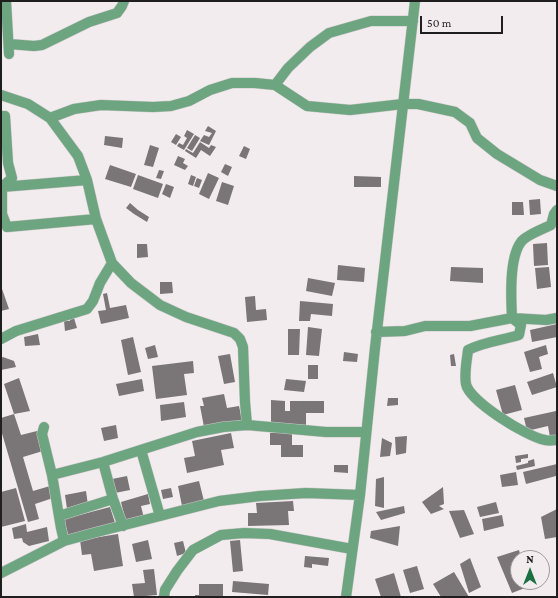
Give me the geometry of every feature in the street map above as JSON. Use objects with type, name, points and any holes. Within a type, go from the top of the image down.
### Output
[{"type":"street","points":[[6,1],[9,54]]},
{"type":"street","points":[[9,44],[34,46],[42,45],[89,22],[117,13],[124,1]]},
{"type":"street","points":[[346,597],[360,495],[376,332],[415,1]]},
{"type":"street","points":[[275,86],[288,68],[310,47],[329,33],[371,21],[413,21]]},
{"type":"street","points":[[50,118],[74,109],[101,105],[153,107],[171,106],[189,101],[210,90],[232,83],[255,83],[275,86],[307,106],[350,110],[403,104],[418,104],[455,112],[470,123],[477,138],[497,154],[540,180],[557,186]]},
{"type":"street","points":[[1,95],[28,104],[50,118],[78,156],[87,180],[96,219],[112,263],[131,282],[160,305],[186,317],[234,333],[240,339],[243,347],[247,425]]},
{"type":"street","points":[[1,116],[5,116],[8,163],[12,178],[2,186]]},
{"type":"street","points":[[2,186],[87,180]]},
{"type":"street","points":[[2,186],[2,214],[4,228],[96,219]]},
{"type":"street","points":[[557,210],[554,214],[551,225],[522,241],[514,256],[511,296],[512,318],[521,325],[519,335],[477,345],[468,350],[466,364],[466,385],[481,404],[528,434],[545,440],[557,440]]},
{"type":"street","points":[[1,339],[16,331],[87,309],[93,301],[100,283],[112,263]]},
{"type":"street","points":[[376,332],[405,331],[425,326],[470,326],[512,318],[546,320],[557,318]]},
{"type":"street","points":[[52,475],[103,462],[197,432],[223,428],[247,425],[326,432],[366,432]]},
{"type":"street","points":[[44,428],[42,434],[52,475],[64,541]]},
{"type":"street","points":[[141,450],[160,516]]},
{"type":"street","points":[[103,462],[113,500],[123,526]]},
{"type":"street","points":[[1,573],[64,541],[219,501],[260,496],[306,493],[360,495]]},
{"type":"street","points":[[59,516],[113,500]]},
{"type":"street","points":[[164,597],[165,590],[193,550],[221,535],[244,532],[270,534],[352,549]]},
{"type":"building","points":[[208,126],[216,131],[209,145],[200,141],[204,135],[209,137],[212,133],[205,131]]},
{"type":"building","points":[[187,130],[194,134],[184,150],[177,146],[179,143],[183,145],[187,138],[184,136]]},
{"type":"building","points":[[176,134],[181,137],[176,145],[171,142]]},
{"type":"building","points":[[195,135],[200,138],[192,151],[187,148]]},
{"type":"building","points":[[105,136],[123,138],[122,148],[104,145]]},
{"type":"building","points":[[200,142],[209,148],[211,145],[216,147],[210,156],[201,150],[196,158],[185,151],[186,149],[193,153]]},
{"type":"building","points":[[150,145],[159,148],[153,167],[144,165]]},
{"type":"building","points":[[244,146],[250,149],[246,159],[239,156]]},
{"type":"building","points":[[178,156],[185,159],[183,163],[188,166],[185,170],[174,165]]},
{"type":"building","points":[[225,164],[232,167],[228,176],[221,172]]},
{"type":"building","points":[[110,165],[136,174],[131,187],[105,179]]},
{"type":"building","points":[[159,170],[164,171],[161,179],[156,178]]},
{"type":"building","points":[[208,173],[219,178],[209,199],[199,194]]},
{"type":"building","points":[[138,175],[163,184],[158,198],[133,189]]},
{"type":"building","points":[[191,175],[196,177],[193,186],[188,184]]},
{"type":"building","points":[[354,176],[381,177],[381,187],[354,187]]},
{"type":"building","points":[[197,178],[202,180],[199,188],[194,186]]},
{"type":"building","points":[[222,182],[234,186],[228,205],[216,201]]},
{"type":"building","points":[[166,184],[174,187],[170,198],[162,194]]},
{"type":"building","points":[[540,199],[541,214],[530,215],[529,200]]},
{"type":"building","points":[[512,202],[523,202],[524,215],[512,215]]},
{"type":"building","points":[[130,203],[149,217],[147,222],[126,208]]},
{"type":"building","points":[[547,243],[548,265],[534,266],[533,244]]},
{"type":"building","points":[[137,244],[147,244],[148,257],[137,258]]},
{"type":"building","points":[[338,265],[365,268],[364,282],[337,280]]},
{"type":"building","points":[[451,267],[483,268],[483,283],[450,281]]},
{"type":"building","points":[[549,267],[551,287],[537,289],[535,268]]},
{"type":"building","points":[[308,278],[335,283],[332,296],[306,291]]},
{"type":"building","points":[[160,282],[172,282],[173,293],[160,294]]},
{"type":"building","points":[[1,286],[9,309],[1,311]]},
{"type":"building","points":[[107,293],[110,308],[126,305],[129,318],[101,324],[98,311],[106,310],[103,294]]},
{"type":"building","points":[[255,296],[256,310],[266,309],[267,320],[247,322],[245,297]]},
{"type":"building","points":[[300,301],[333,304],[332,316],[311,314],[310,321],[299,321]]},
{"type":"building","points":[[69,317],[74,318],[77,328],[65,331],[64,321],[70,321]]},
{"type":"building","points":[[557,324],[557,337],[532,342],[530,330]]},
{"type":"building","points":[[308,327],[322,329],[319,356],[306,355]]},
{"type":"building","points":[[288,329],[300,329],[299,355],[288,355]]},
{"type":"building","points":[[38,334],[40,345],[25,346],[24,337]]},
{"type":"building","points":[[133,337],[141,372],[128,375],[121,340]]},
{"type":"building","points":[[155,345],[158,357],[148,359],[145,348]]},
{"type":"building","points":[[546,345],[548,354],[539,357],[542,369],[530,372],[524,352]]},
{"type":"building","points":[[344,352],[358,354],[357,362],[343,361]]},
{"type":"building","points":[[230,354],[235,382],[224,384],[218,356]]},
{"type":"building","points":[[454,354],[456,366],[451,366],[450,355]]},
{"type":"building","points":[[3,357],[14,361],[16,367],[1,370],[1,358]]},
{"type":"building","points":[[193,361],[194,373],[184,374],[187,395],[156,399],[152,366]]},
{"type":"building","points":[[308,365],[318,365],[318,379],[308,379]]},
{"type":"building","points":[[553,373],[557,387],[532,395],[527,382]]},
{"type":"building","points":[[19,378],[30,411],[14,414],[4,384]]},
{"type":"building","points":[[142,379],[144,391],[119,396],[116,384]]},
{"type":"building","points":[[286,379],[306,381],[304,392],[284,390]]},
{"type":"building","points":[[515,385],[522,410],[503,415],[496,390]]},
{"type":"building","points":[[224,394],[227,408],[239,406],[242,420],[204,427],[200,406],[204,406],[202,398]]},
{"type":"building","points":[[388,398],[398,398],[398,405],[387,406]]},
{"type":"building","points":[[271,400],[285,401],[285,411],[290,411],[290,401],[324,401],[324,413],[306,413],[306,425],[271,424]]},
{"type":"building","points":[[184,402],[186,417],[161,421],[160,405]]},
{"type":"building","points":[[556,411],[557,436],[550,437],[548,426],[527,431],[524,418]]},
{"type":"building","points":[[14,414],[21,435],[37,431],[43,451],[23,457],[33,491],[50,486],[53,498],[35,504],[39,519],[28,522],[1,430],[1,418]]},
{"type":"building","points":[[116,425],[118,438],[104,441],[101,428]]},
{"type":"building","points":[[231,433],[234,448],[221,450],[224,465],[187,473],[184,458],[195,456],[192,441]]},
{"type":"building","points":[[270,433],[292,433],[292,445],[303,445],[303,457],[281,457],[281,445],[270,445]]},
{"type":"building","points":[[407,436],[406,453],[396,455],[395,437]]},
{"type":"building","points":[[382,438],[392,443],[390,456],[380,457]]},
{"type":"building","points":[[528,454],[528,458],[521,459],[521,462],[516,463],[515,456]]},
{"type":"building","points":[[534,459],[535,466],[517,470],[516,466],[528,463],[528,461]]},
{"type":"building","points":[[557,464],[557,480],[556,476],[526,484],[523,472]]},
{"type":"building","points":[[334,465],[348,465],[348,473],[334,472]]},
{"type":"building","points":[[516,472],[518,485],[502,487],[500,475]]},
{"type":"building","points":[[127,476],[130,490],[115,493],[112,479]]},
{"type":"building","points":[[384,477],[384,508],[375,506],[376,479]]},
{"type":"building","points":[[199,481],[204,501],[182,506],[178,486]]},
{"type":"building","points":[[443,487],[444,504],[439,506],[444,509],[431,514],[422,502]]},
{"type":"building","points":[[16,488],[25,521],[1,527],[1,492]]},
{"type":"building","points":[[171,488],[173,497],[163,499],[161,490]]},
{"type":"building","points":[[86,491],[88,505],[67,509],[65,495]]},
{"type":"building","points":[[148,494],[150,504],[141,506],[144,518],[126,523],[121,502]]},
{"type":"building","points":[[293,501],[294,511],[288,511],[289,525],[248,526],[248,513],[257,513],[256,503]]},
{"type":"building","points":[[496,502],[499,513],[480,517],[477,507]]},
{"type":"building","points":[[404,506],[405,513],[381,520],[376,512]]},
{"type":"building","points":[[110,507],[115,523],[68,535],[64,519]]},
{"type":"building","points":[[557,509],[557,537],[545,539],[541,517]]},
{"type":"building","points":[[464,510],[474,534],[460,538],[449,511]]},
{"type":"building","points":[[502,515],[504,526],[484,531],[482,519]]},
{"type":"building","points":[[26,524],[27,532],[47,527],[49,541],[29,546],[23,542],[22,538],[14,539],[12,528]]},
{"type":"building","points":[[400,526],[398,546],[370,538],[371,531]]},
{"type":"building","points":[[118,534],[123,566],[94,571],[91,554],[82,555],[80,540]]},
{"type":"building","points":[[148,540],[152,559],[136,562],[132,544]]},
{"type":"building","points":[[240,540],[243,571],[233,572],[230,541]]},
{"type":"building","points":[[183,541],[186,553],[177,556],[174,543]]},
{"type":"building","points":[[510,553],[510,588],[497,557]]},
{"type":"building","points":[[305,556],[329,558],[328,566],[312,564],[312,568],[304,567]]},
{"type":"building","points":[[470,558],[481,587],[469,593],[460,564]]},
{"type":"building","points":[[417,566],[424,589],[410,593],[403,570]]},
{"type":"building","points":[[154,569],[157,595],[134,597],[132,584],[145,583],[143,570]]},
{"type":"building","points":[[454,572],[469,597],[441,597],[433,584]]},
{"type":"building","points":[[394,573],[401,597],[381,597],[375,579]]},
{"type":"building","points":[[233,581],[269,584],[268,595],[232,592]]},
{"type":"building","points":[[199,584],[223,584],[223,597],[195,597],[195,595],[199,595]]},
{"type":"building","points":[[511,590],[520,590],[512,593]]}]
